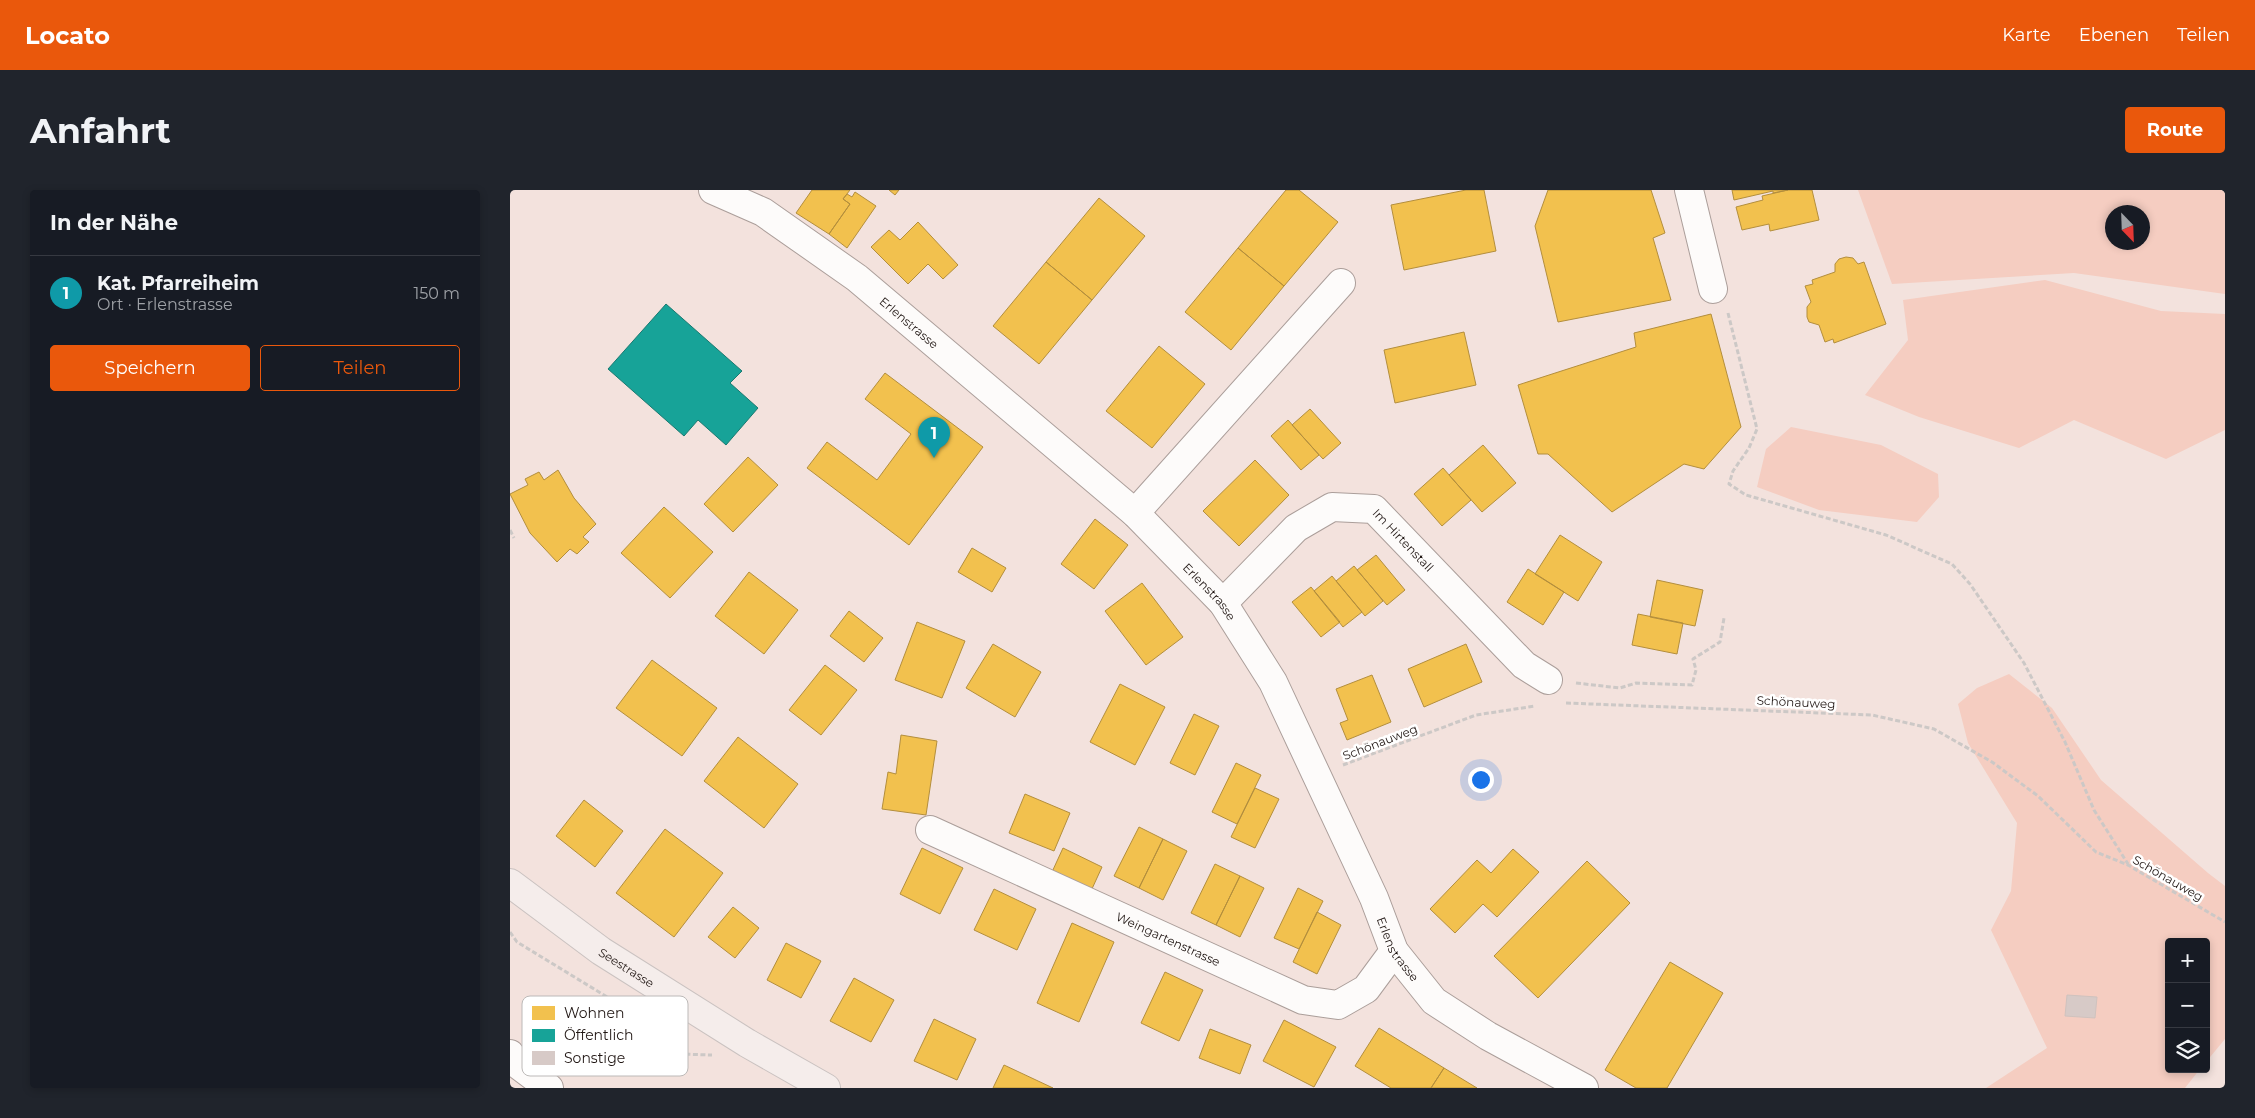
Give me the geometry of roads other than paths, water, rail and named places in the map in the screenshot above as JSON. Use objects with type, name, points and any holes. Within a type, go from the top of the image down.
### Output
[{"type":"main road","name":"Seestrasse","points":[[510,883],[602,951],[673,996]]},
{"type":"main road","name":"Seestrasse","points":[[688,1006],[747,1043],[826,1088]]},
{"type":"street","name":"Erlenstrasse","points":[[713,190],[758,201],[857,278],[1135,513],[1223,603],[1273,682],[1374,898],[1394,951],[1434,1001],[1488,1036],[1584,1088]]},
{"type":"street","points":[[1689,190],[1720,300]]},
{"type":"street","points":[[1135,513],[1341,283]]},
{"type":"street","name":"Im Hirtenstall","points":[[1223,603],[1296,528],[1332,507],[1374,509],[1524,665],[1546,692]]},
{"type":"street","name":"Weingartenstrasse","points":[[930,830],[1302,1000],[1338,1006],[1366,989],[1394,951]]},
{"type":"street","points":[[510,1054],[522,1067]]},
{"type":"street","points":[[534,1076],[549,1088]]},
{"type":"place","name":"Kat. Pfarreiheim","points":[[934,458]]}]
